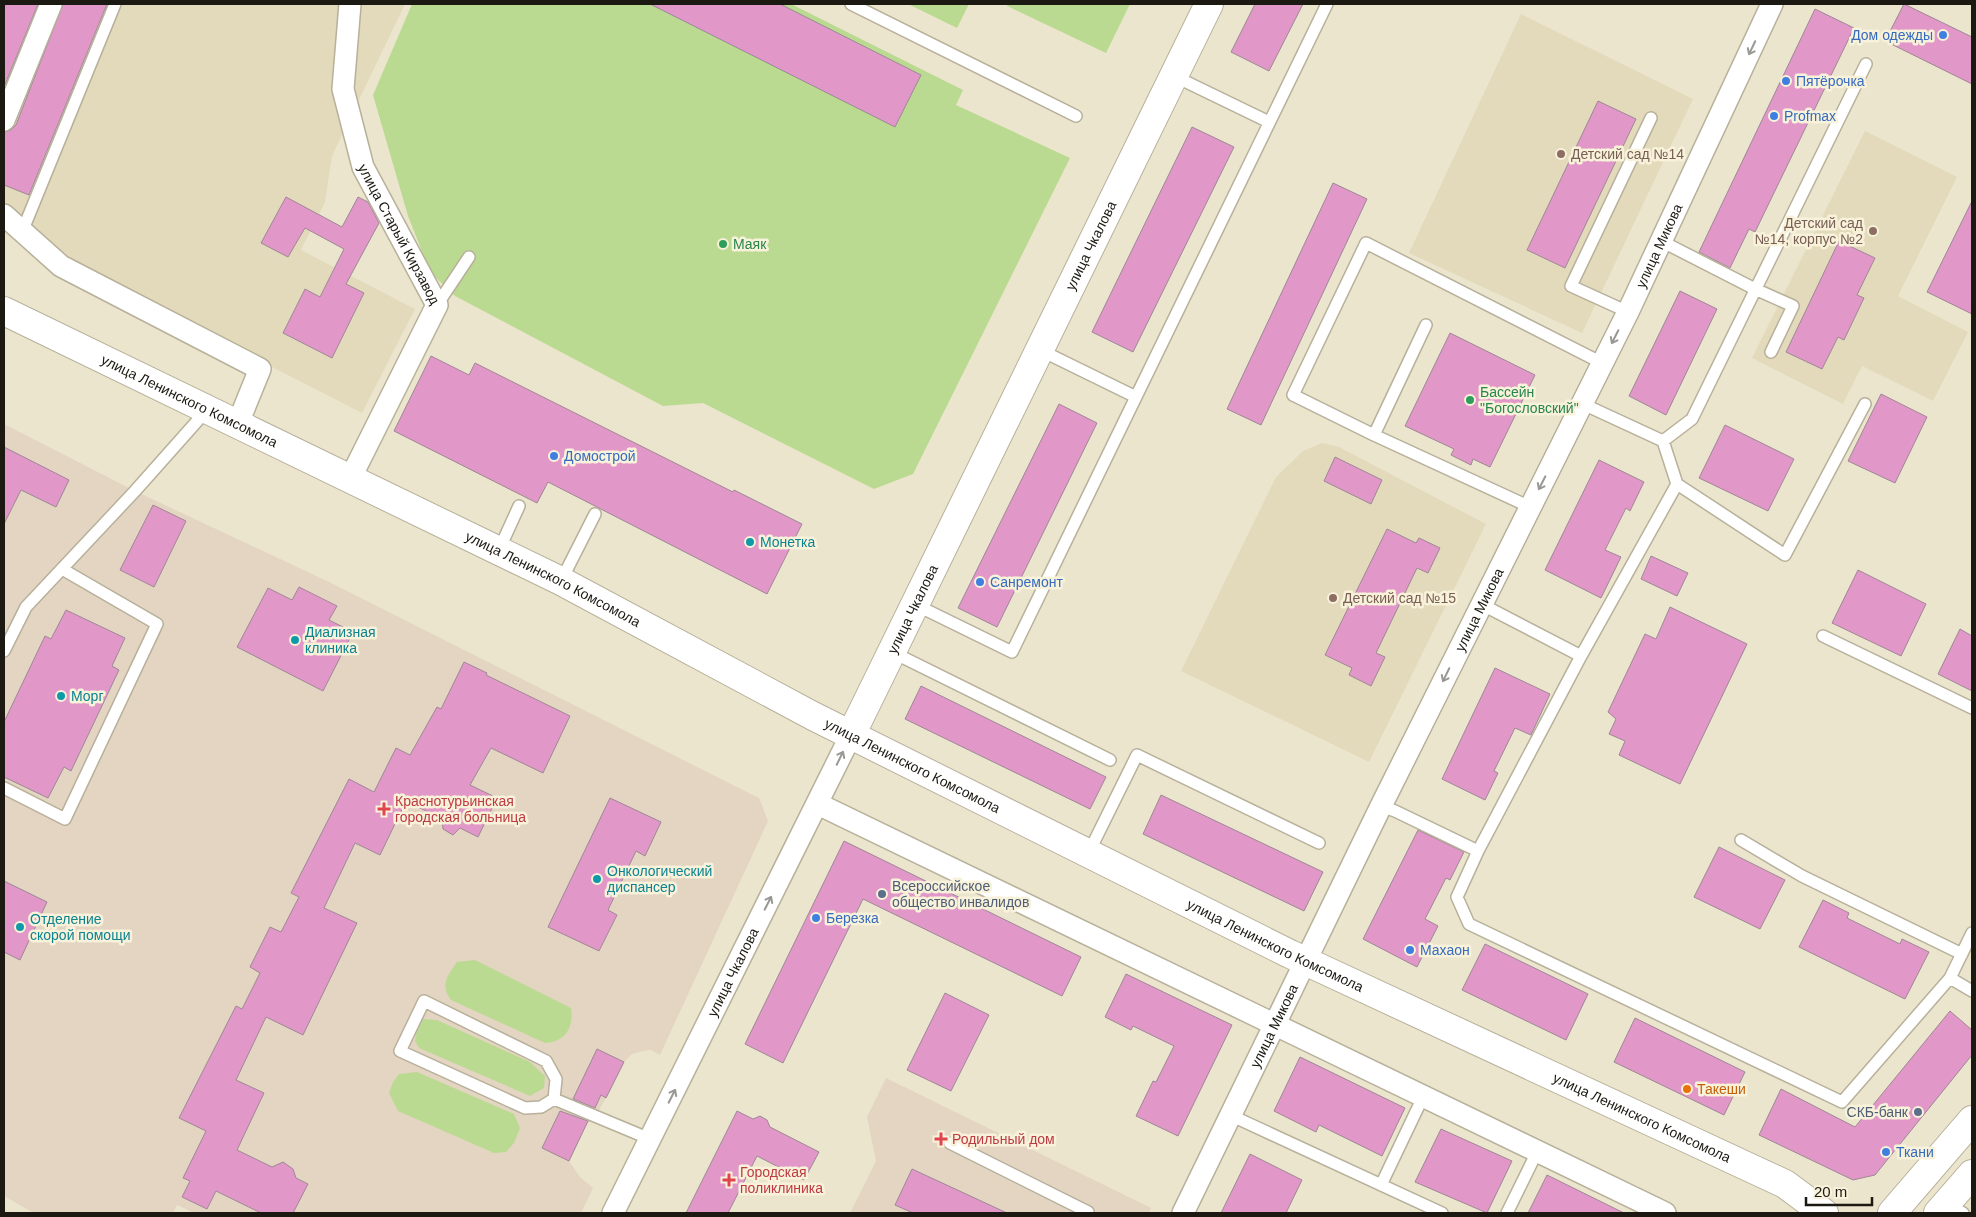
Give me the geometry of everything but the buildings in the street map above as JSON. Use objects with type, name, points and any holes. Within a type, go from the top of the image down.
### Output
[{"type":"main road","name":"улица Чкалова","points":[[851,735],[1209,4]]},
{"type":"main road","name":"улица Ленинского Комсомола","points":[[4,311],[208,408],[561,581],[851,735],[1088,854],[1306,960],[1784,1184],[1824,1213]]},
{"type":"main road","points":[[1892,1213],[1972,1120]]},
{"type":"main road","points":[[1949,1210],[1972,1174]]},
{"type":"street","points":[[4,120],[51,4]]},
{"type":"street","name":"улица Старый Кирзавод","points":[[350,4],[343,89],[363,167],[437,305],[350,479]]},
{"type":"street","name":"улица Микова","points":[[1183,1213],[1273,1024],[1283,1008],[1481,604],[1628,312],[1772,4]]},
{"type":"street","points":[[4,215],[60,266],[260,369],[238,423]]},
{"type":"street","name":"улица Чкалова","points":[[613,1213],[851,735]]},
{"type":"street","points":[[818,804],[1664,1213]]},
{"type":"lane","points":[[22,232],[115,4]]},
{"type":"lane","points":[[851,4],[1076,116]]},
{"type":"lane","points":[[916,605],[1012,652],[1327,4]]},
{"type":"lane","points":[[1663,441],[1692,419],[1866,64]]},
{"type":"lane","points":[[1174,76],[1269,122]]},
{"type":"lane","points":[[1628,312],[1570,286],[1651,118]]},
{"type":"lane","points":[[1661,241],[1755,289],[1793,306],[1771,352]]},
{"type":"lane","points":[[1530,507],[1374,435],[1293,395],[1366,244],[1602,363]]},
{"type":"lane","points":[[437,305],[469,257]]},
{"type":"lane","points":[[1374,435],[1426,325]]},
{"type":"lane","points":[[1040,350],[1136,397]]},
{"type":"lane","points":[[1583,404],[1663,441],[1677,484],[1785,555],[1865,404]]},
{"type":"lane","points":[[4,651],[26,607],[208,408]]},
{"type":"lane","points":[[1677,484],[1581,656],[1478,851],[1457,897],[1469,924],[1842,1102],[1950,978],[1972,933]]},
{"type":"lane","points":[[498,550],[520,506]]},
{"type":"lane","points":[[561,581],[595,514]]},
{"type":"lane","points":[[4,788],[65,819],[157,624],[62,569]]},
{"type":"lane","points":[[1481,604],[1581,656]]},
{"type":"lane","points":[[1823,636],[1972,708]]},
{"type":"lane","points":[[892,652],[1110,760]]},
{"type":"lane","points":[[1088,854],[1137,755],[1319,843]]},
{"type":"lane","points":[[1381,806],[1478,851]]},
{"type":"lane","points":[[1741,840],[1802,876],[1962,954]]},
{"type":"lane","points":[[1950,978],[1972,990]]},
{"type":"lane","points":[[424,1001],[546,1061],[556,1079],[554,1099],[541,1107],[525,1108],[400,1051],[424,1001]]},
{"type":"lane","points":[[1381,1185],[1423,1097]]},
{"type":"lane","points":[[554,1099],[650,1139]]},
{"type":"lane","points":[[1230,1115],[1442,1213]]},
{"type":"lane","points":[[950,1142],[1088,1213]]},
{"type":"lane","points":[[1507,1213],[1537,1152]]},
{"type":"shaded area","points":[[4,4],[405,4],[332,156],[325,202],[301,250],[415,309],[362,413],[4,230]]},
{"type":"shaded area","name":"Детский сад №14","points":[[1521,14],[1693,99],[1582,333],[1409,253]]},
{"type":"shaded area","name":"Детский сад №14, корпус №2","points":[[1865,131],[1957,177],[1898,296],[1968,332],[1933,401],[1862,366],[1843,404],[1752,358]]},
{"type":"shaded area","name":"Краснотурьинская городская больница","points":[[4,424],[135,491],[329,582],[759,798],[768,821],[660,1055],[651,1050],[643,1051],[632,1054],[624,1062],[595,1117],[587,1124],[569,1161],[580,1177],[593,1188],[581,1213],[194,1213],[177,1205],[173,1213],[34,1213],[4,1196]]},
{"type":"shaded area","name":"Детский сад №15","points":[[1322,443],[1339,447],[1486,524],[1369,762],[1181,671],[1276,477],[1303,451]]},
{"type":"shaded area","name":"Родильный дом","points":[[886,1078],[1151,1208],[1149,1213],[850,1213],[876,1161],[867,1117]]},
{"type":"green space","name":"Маяк","points":[[412,4],[791,4],[963,90],[956,105],[1070,158],[913,474],[874,489],[703,403],[663,406],[455,296],[430,272],[408,216],[373,95]]},
{"type":"green space","points":[[908,4],[969,4],[957,28]]},
{"type":"green space","points":[[1008,4],[1130,4],[1106,53],[1007,6]]},
{"type":"green space","points":[[475,960],[571,1008],[571,1022],[567,1033],[558,1040],[545,1043],[451,1000],[445,985],[450,972],[457,962]]},
{"type":"green space","points":[[423,1019],[437,1020],[530,1062],[545,1076],[544,1088],[530,1096],[419,1048],[415,1041],[417,1029]]},
{"type":"green space","points":[[417,1072],[514,1114],[520,1128],[514,1143],[506,1152],[494,1153],[398,1111],[389,1093],[393,1082],[399,1074]]},
{"type":"place","name":"Дом одежды","points":[[1943,35]]},
{"type":"place","name":"Пятёрочка","points":[[1786,81]]},
{"type":"place","name":"Profmax","points":[[1774,116]]},
{"type":"place","name":"Детский сад №14","points":[[1561,154]]},
{"type":"place","name":"Детский сад №14, корпус №2","points":[[1873,231]]},
{"type":"place","name":"Маяк","points":[[723,244]]},
{"type":"place","name":"Бассейн \"Богословский\"","points":[[1470,400]]},
{"type":"place","name":"Домострой","points":[[554,456]]},
{"type":"place","name":"Монетка","points":[[750,542]]},
{"type":"place","name":"Санремонт","points":[[980,582]]},
{"type":"place","name":"Детский сад №15","points":[[1333,598]]},
{"type":"place","name":"Диализная клиника","points":[[295,640]]},
{"type":"place","name":"Морг","points":[[61,696]]},
{"type":"place","name":"Краснотурьинская городская больница","points":[[384,809]]},
{"type":"place","name":"Онкологический диспансер","points":[[597,879]]},
{"type":"place","name":"Всероссийское общество инвалидов","points":[[882,894]]},
{"type":"place","name":"Березка","points":[[816,918]]},
{"type":"place","name":"Отделение скорой помощи","points":[[20,927]]},
{"type":"place","name":"Махаон","points":[[1410,950]]},
{"type":"place","name":"Такеши","points":[[1687,1089]]},
{"type":"place","name":"СКБ-банк","points":[[1918,1112]]},
{"type":"place","name":"Родильный дом","points":[[941,1139]]},
{"type":"place","name":"Ткани","points":[[1886,1152]]},
{"type":"place","name":"Городская поликлиника","points":[[729,1180]]}]
